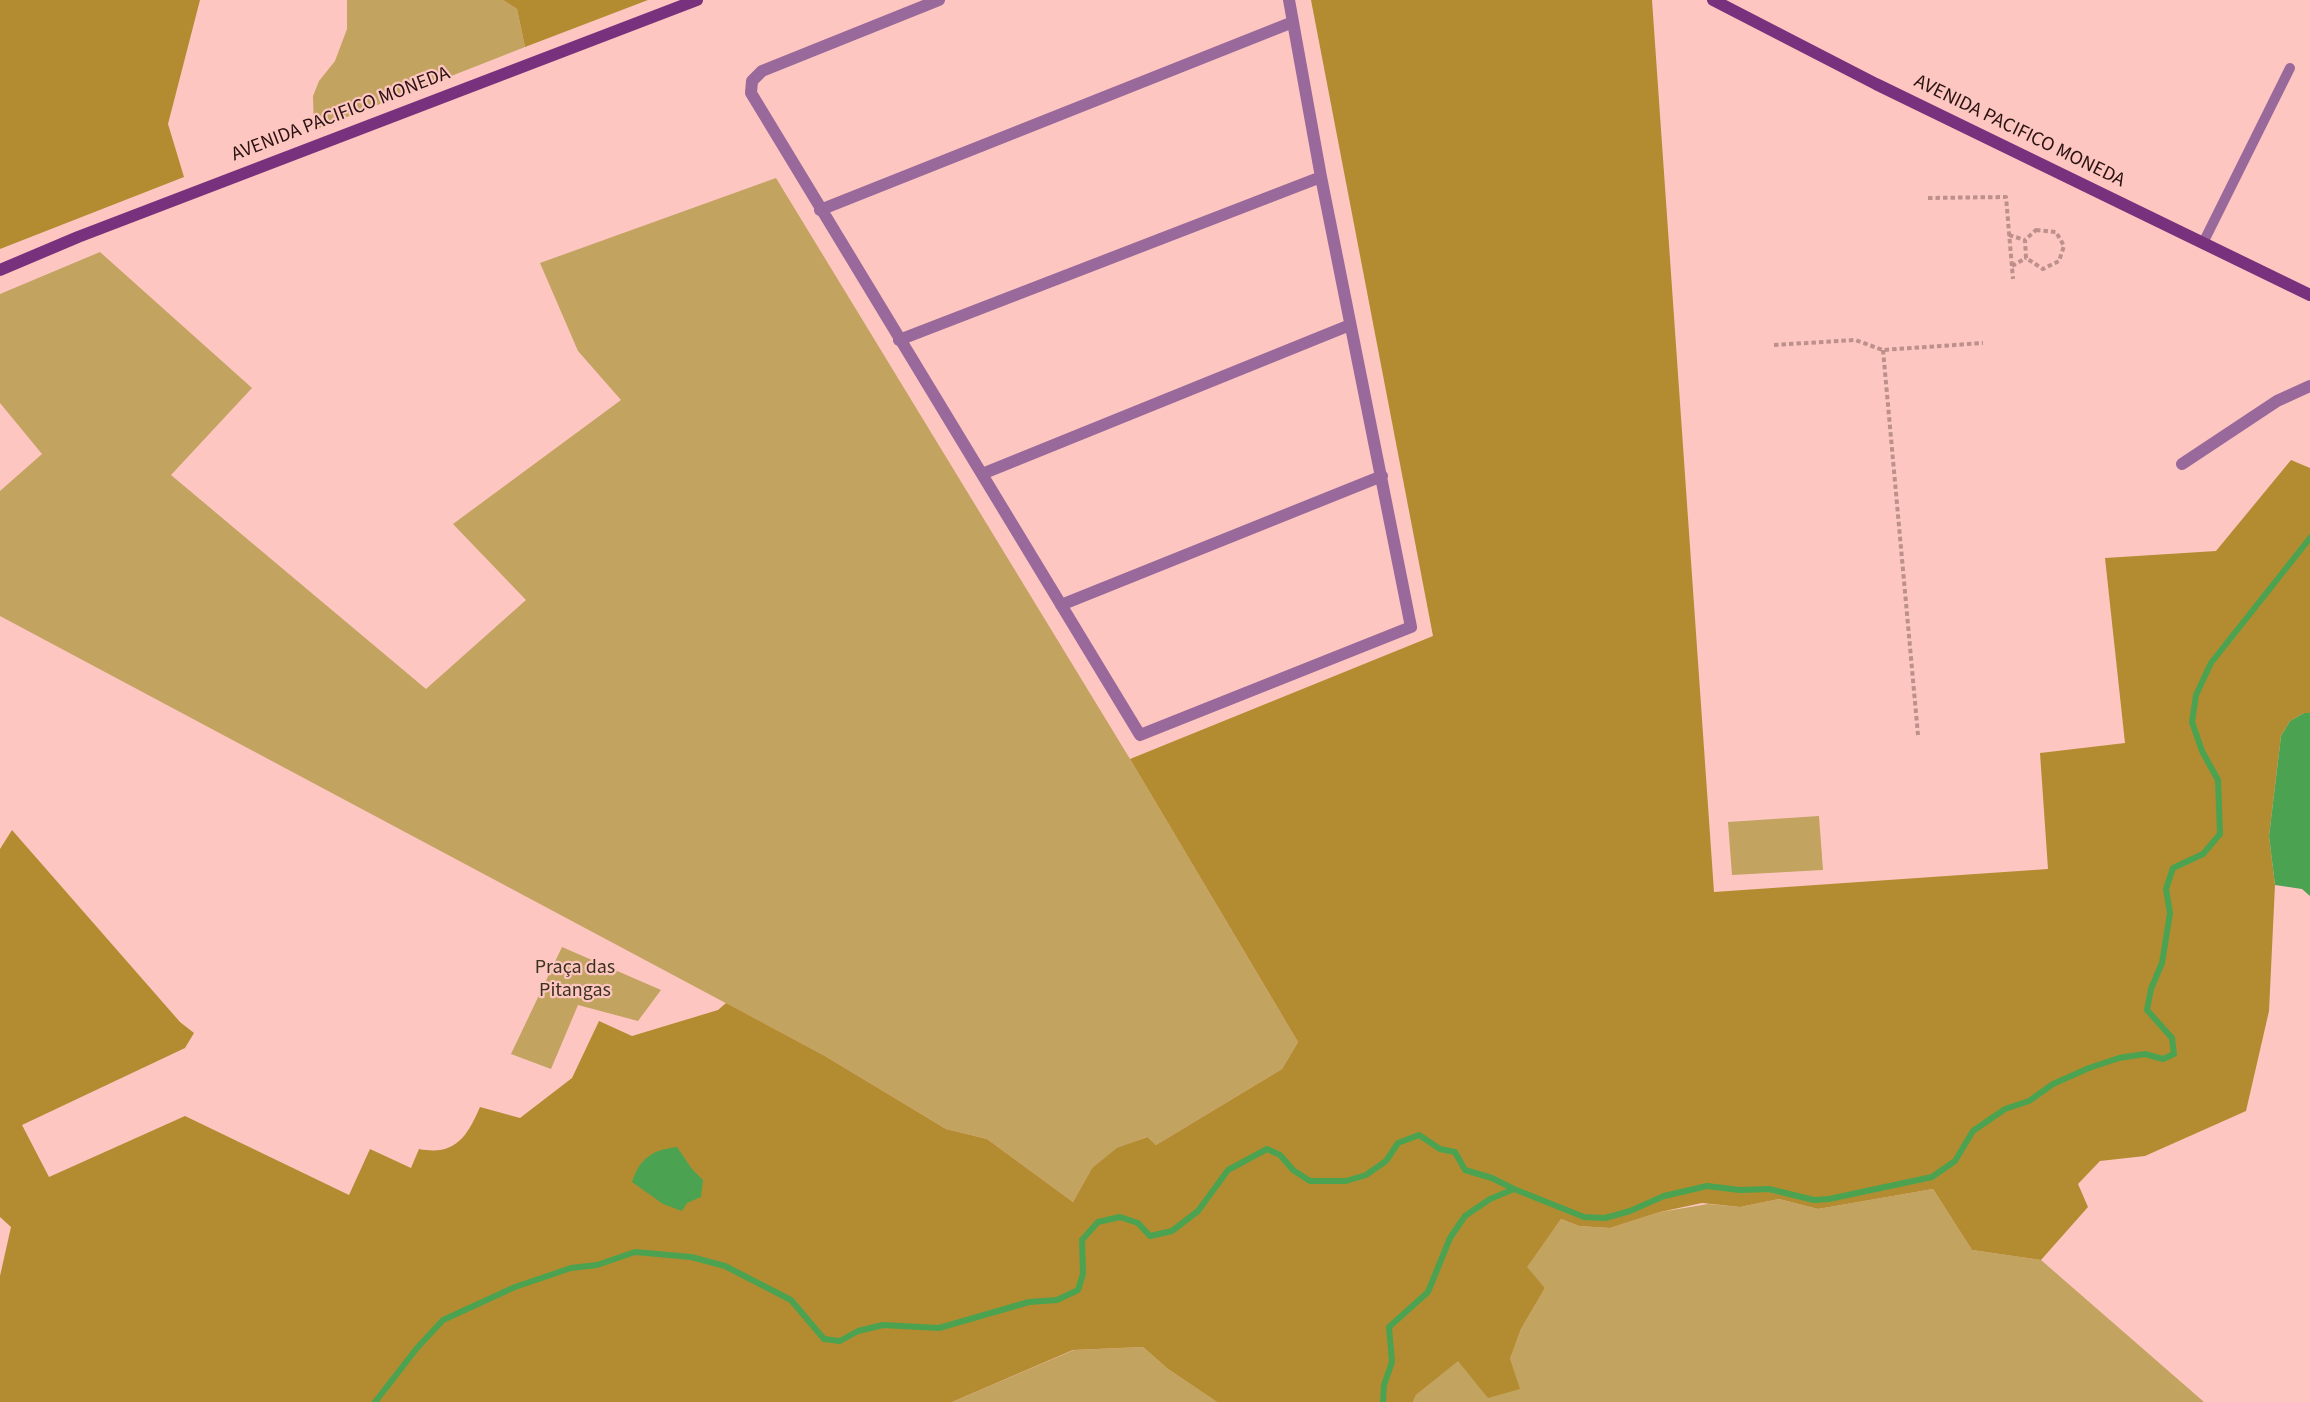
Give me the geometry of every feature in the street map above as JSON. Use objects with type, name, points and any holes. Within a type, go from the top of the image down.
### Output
[{"type":"street","name":"AVENIDA PACIFICO MONEDA","points":[[0,270],[78,237],[697,0]]},
{"type":"street","points":[[939,0],[755,76],[750,88],[751,93],[1140,735],[1411,627],[1321,177],[1289,0]]},
{"type":"street","name":"AVENIDA PACIFICO MONEDA","points":[[1713,0],[1876,84],[2310,295]]},
{"type":"street","points":[[820,210],[1293,22]]},
{"type":"street","points":[[899,339],[1321,177]]},
{"type":"street","points":[[982,474],[1350,325]]},
{"type":"street","points":[[2182,464],[2277,401],[2310,386]]},
{"type":"street","points":[[1061,605],[1382,476]]},
{"type":"lane","points":[[2203,243],[2290,68]]},
{"type":"path","points":[[1928,198],[2006,197],[2013,279]]},
{"type":"path","points":[[2025,240],[2036,230],[2056,232],[2064,246],[2059,261],[2043,269],[2026,258]]},
{"type":"path","points":[[2009,236],[2025,240]]},
{"type":"path","points":[[2025,240],[2026,258]]},
{"type":"path","points":[[2012,266],[2026,258]]},
{"type":"path","points":[[1774,345],[1855,340],[1883,350],[1983,343]]},
{"type":"path","points":[[1883,350],[1918,735]]},
{"type":"green space","points":[[347,0],[503,0],[517,9],[525,47],[314,130],[313,96],[319,81],[335,61],[347,29]]},
{"type":"green space","points":[[776,178],[1130,759],[1298,1042],[1282,1069],[1156,1145],[1146,1137],[1117,1149],[1092,1168],[1073,1202],[987,1139],[946,1129],[825,1056],[0,616],[0,491],[42,454],[0,403],[0,294],[100,252],[252,388],[171,475],[426,689],[526,600],[453,524],[621,400],[578,351],[540,263]]},
{"type":"green space","points":[[1819,816],[1823,870],[1732,875],[1728,822]]},
{"type":"green space","name":"Praça das Pitangas","points":[[562,947],[661,990],[638,1021],[578,1005],[551,1069],[511,1054]]},
{"type":"green space","points":[[1933,1189],[1972,1250],[2041,1260],[2204,1402],[1413,1402],[1416,1395],[1458,1360],[1510,1359],[1521,1329],[1545,1288],[1526,1267],[1561,1219],[1579,1226],[1610,1228],[1660,1212],[1708,1204],[1740,1207],[1779,1199],[1818,1209]]},
{"type":"green space","points":[[1143,1347],[1168,1369],[1217,1402],[952,1402],[1074,1350]]},
{"type":"shaded area","points":[[0,0],[200,0],[168,124],[184,177],[0,249]]},
{"type":"shaded area","points":[[503,0],[648,0],[525,47],[517,9]]},
{"type":"shaded area","points":[[1311,0],[1652,0],[1714,892],[2048,869],[2040,753],[2125,743],[2105,558],[2216,551],[2291,460],[2310,468],[2310,713],[2304,713],[2290,721],[2281,736],[2269,836],[2275,885],[2269,1011],[2246,1111],[2145,1156],[2100,1161],[2078,1184],[2088,1207],[2041,1260],[1972,1250],[1933,1189],[1818,1209],[1779,1199],[1740,1207],[1702,1203],[1660,1212],[1610,1228],[1579,1226],[1561,1219],[1527,1267],[1545,1288],[1521,1329],[1510,1359],[1520,1389],[1488,1398],[1458,1361],[1416,1395],[1413,1402],[1217,1402],[1168,1369],[1143,1347],[1073,1350],[952,1402],[0,1402],[0,1276],[11,1227],[0,1217],[0,849],[12,830],[180,1022],[194,1033],[185,1048],[22,1125],[49,1177],[185,1116],[349,1195],[370,1149],[411,1168],[419,1149],[442,1150],[458,1142],[470,1127],[480,1107],[520,1118],[572,1078],[599,1021],[632,1036],[718,1010],[726,1003],[825,1056],[946,1129],[987,1139],[1073,1202],[1092,1168],[1117,1148],[1147,1137],[1156,1145],[1282,1069],[1298,1042],[1130,759],[1433,636]]},
{"type":"shaded area","points":[[2304,713],[2310,713],[2310,896],[2302,889],[2275,885],[2269,836],[2281,736],[2290,721]]},
{"type":"shaded area","points":[[677,1147],[692,1169],[703,1180],[701,1197],[687,1203],[682,1211],[663,1204],[632,1182],[639,1167],[648,1157],[661,1150]]},
{"type":"waterway","points":[[375,1402],[417,1348],[443,1320],[515,1287],[571,1268],[597,1265],[635,1252],[691,1257],[725,1266],[791,1300],[824,1339],[840,1341],[858,1331],[883,1325],[939,1328],[1029,1302],[1057,1300],[1078,1290],[1083,1274],[1082,1240],[1098,1222],[1120,1217],[1138,1223],[1150,1236],[1172,1231],[1198,1211],[1228,1170],[1267,1149],[1280,1155],[1293,1170],[1310,1181],[1346,1181],[1366,1175],[1386,1161],[1398,1143],[1419,1135],[1440,1149],[1455,1152],[1465,1170],[1492,1178],[1584,1217],[1605,1218],[1630,1211],[1664,1196],[1707,1186],[1740,1190],[1769,1189],[1814,1200],[1829,1199],[1932,1177],[1955,1161],[1973,1131],[2005,1109],[2029,1101],[2053,1084],[2119,1058],[2145,1054],[2163,1059],[2174,1054],[2172,1038],[2147,1010],[2151,989],[2162,963],[2170,913],[2166,889],[2173,868],[2203,854],[2220,834],[2218,780],[2202,751],[2192,722],[2196,695],[2211,663],[2310,538]]},
{"type":"waterway","points":[[1383,1402],[1384,1385],[1392,1362],[1389,1327],[1428,1292],[1450,1238],[1465,1216],[1490,1199],[1514,1189]]}]
